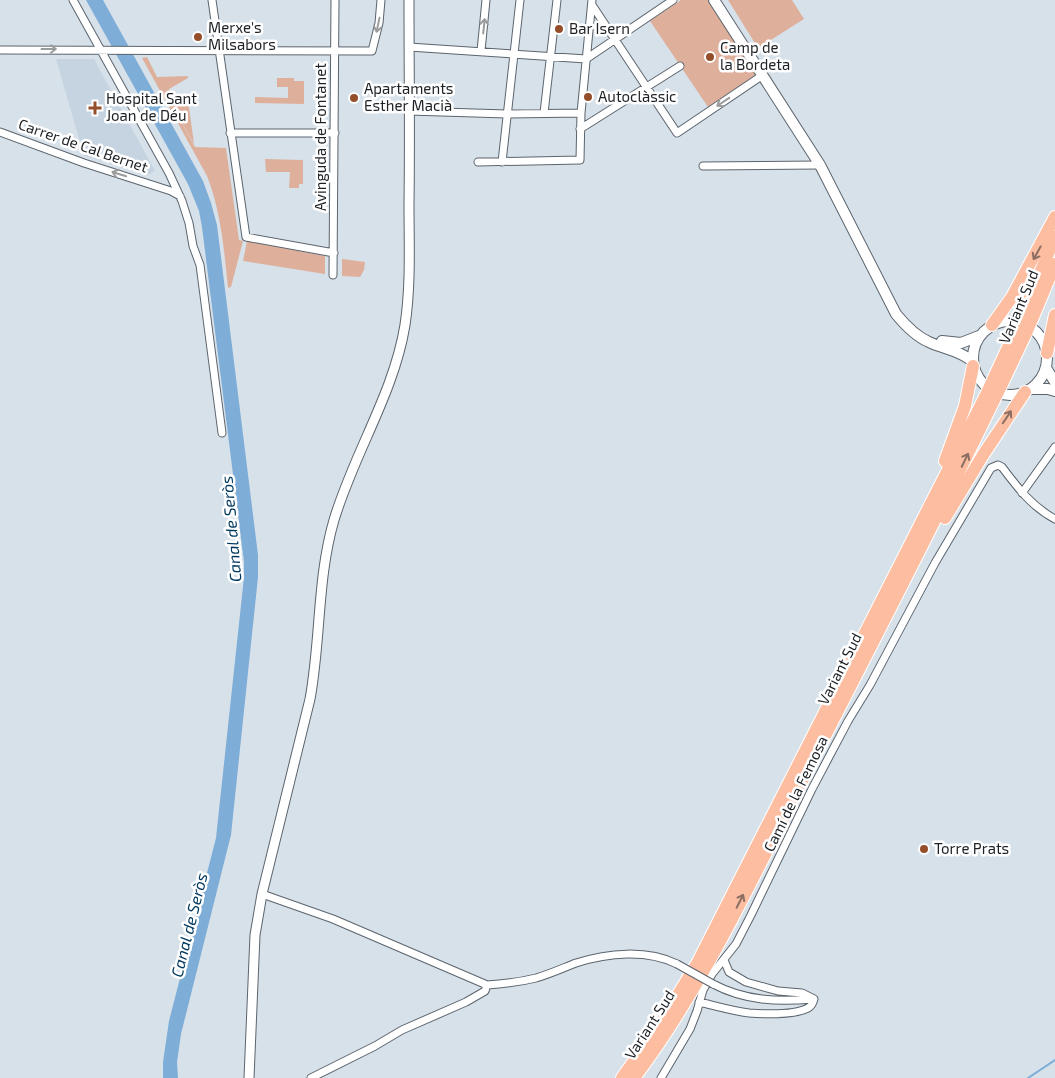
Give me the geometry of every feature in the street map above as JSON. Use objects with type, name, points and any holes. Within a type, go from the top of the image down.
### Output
[{"type":"highway","points":[[992,325],[1012,297],[1055,217]]},
{"type":"highway","name":"Variant Sud","points":[[1028,316],[1055,237]]},
{"type":"highway","name":"Variant Sud","points":[[634,1078],[669,1028],[706,966],[851,685],[1028,316],[1055,264]]},
{"type":"highway","points":[[1047,353],[1055,315]]},
{"type":"highway","points":[[622,1078],[659,1026],[691,974],[865,636],[864,628],[945,461],[966,406],[973,364]]},
{"type":"highway","points":[[851,685],[858,680],[956,498],[983,454],[1028,390]]},
{"type":"highway","name":"Variant Sud","points":[[865,636],[990,398]]},
{"type":"main road","points":[[714,0],[822,169],[896,314],[915,334],[930,343],[961,353],[973,364]]},
{"type":"main road","points":[[895,309],[921,331],[937,340],[948,343]]},
{"type":"main road","points":[[915,334],[937,342],[961,343],[979,336],[992,325],[1008,320],[1025,323],[1042,338],[1047,353],[1046,368],[1042,378],[1028,390]]},
{"type":"main road","points":[[979,336],[973,351],[973,364],[979,380],[990,390],[1010,395],[1028,390],[1048,389],[1055,391]]},
{"type":"main road","points":[[1046,368],[1055,382]]},
{"type":"street","points":[[73,0],[181,197],[189,223],[193,246],[200,265],[222,433]]},
{"type":"street","points":[[212,0],[246,237],[334,254]]},
{"type":"street","name":"Avinguda de Fontanet","points":[[333,275],[335,0]]},
{"type":"street","points":[[0,50],[372,51],[381,0]]},
{"type":"street","points":[[249,1078],[255,936],[262,894],[308,709],[315,673],[324,568],[331,533],[339,504],[390,380],[401,346],[408,304],[409,0]]},
{"type":"street","points":[[481,51],[486,0]]},
{"type":"street","points":[[502,162],[520,0]]},
{"type":"street","points":[[544,113],[558,0]]},
{"type":"street","points":[[409,47],[586,59],[673,0]]},
{"type":"street","points":[[592,3],[677,133],[763,75]]},
{"type":"street","points":[[478,162],[580,160],[581,112],[592,3]]},
{"type":"street","points":[[580,129],[680,66]]},
{"type":"street","points":[[409,112],[507,114],[581,112]]},
{"type":"street","name":"Carrer de Cal Bernet","points":[[0,132],[84,163],[171,191],[181,197]]},
{"type":"street","points":[[230,132],[335,133]]},
{"type":"street","points":[[703,166],[822,169]]},
{"type":"street","name":"Carrer de Cal Bernet","points":[[157,186],[167,179],[167,169]]},
{"type":"street","points":[[1022,492],[1055,447]]},
{"type":"street","name":"Camí de la Femosa","points":[[661,1078],[690,1029],[703,990],[712,974],[736,944],[812,789],[935,563],[986,474],[993,466],[998,465],[1002,467],[1038,508],[1055,519]]},
{"type":"street","points":[[262,894],[333,919],[487,985],[528,980],[578,963],[634,954],[656,956],[677,964],[713,984],[739,995],[778,1001],[814,999]]},
{"type":"street","points":[[724,960],[730,972],[746,982],[778,991],[802,993],[814,999]]},
{"type":"street","points":[[311,1078],[375,1046],[402,1030],[466,1002],[485,991],[487,985]]},
{"type":"street","points":[[700,1002],[748,1013],[784,1013],[809,1008],[813,1004],[814,999]]},
{"type":"shaded area","name":"Camp de la Bordeta","points":[[681,0],[709,0],[757,74],[708,107],[650,21]]},
{"type":"shaded area","points":[[728,0],[792,0],[804,19],[758,48]]},
{"type":"shaded area","points":[[147,57],[157,77],[188,76],[188,78],[169,89],[178,105],[188,100],[194,144],[171,103],[195,147],[226,148],[239,240],[243,241],[231,287],[228,288],[219,217],[207,176],[142,58]]},
{"type":"shaded area","name":"Hospital Sant Joan de Déu","points":[[56,59],[94,59],[155,171],[148,175],[84,156]]},
{"type":"shaded area","points":[[277,78],[294,78],[294,81],[304,81],[304,104],[255,103],[255,97],[288,98],[288,87],[277,87]]},
{"type":"shaded area","points":[[265,159],[303,160],[303,184],[299,184],[299,188],[289,188],[290,172],[266,172]]},
{"type":"shaded area","points":[[247,241],[325,256],[325,274],[243,261]]},
{"type":"shaded area","points":[[342,259],[365,262],[364,270],[360,277],[342,276]]},
{"type":"water","points":[[86,0],[103,0],[203,181],[211,203],[217,225],[258,555],[258,577],[231,835],[181,1034],[177,1062],[178,1078],[163,1078],[163,1062],[169,1021],[216,838],[244,577],[244,562],[199,211],[188,184]]},
{"type":"waterway","points":[[1028,1078],[1055,1060]]},
{"type":"place","name":"Bar Isern","points":[[559,29]]},
{"type":"place","name":"Merxe's Milsabors","points":[[198,37]]},
{"type":"place","name":"Camp de la Bordeta","points":[[710,57]]},
{"type":"place","name":"Autoclàssic","points":[[588,97]]},
{"type":"place","name":"Apartaments Esther Macià","points":[[354,98]]},
{"type":"place","name":"Hospital Sant Joan de Déu","points":[[95,108]]},
{"type":"place","name":"Torre Prats","points":[[924,849]]},
{"type":"water label","name":"Canal de Seròs","points":[[231,529]]},
{"type":"water label","name":"Canal de Seròs","points":[[189,925]]}]
